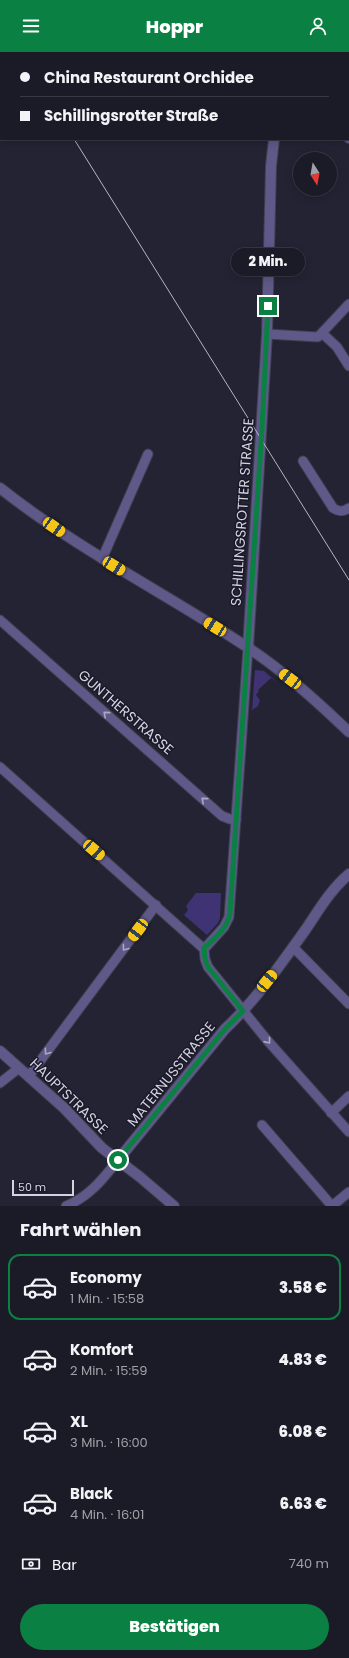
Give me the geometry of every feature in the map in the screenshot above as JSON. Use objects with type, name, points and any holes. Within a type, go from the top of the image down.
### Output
[{"type":"street","name":"SCHILLINGSROTTER STRASSE","points":[[204,948],[217,935],[228,920],[248,648],[267,334],[271,179],[274,140]]},
{"type":"street","points":[[267,334],[318,336],[349,304]]},
{"type":"street","points":[[322,333],[337,347],[349,366]]},
{"type":"street","points":[[102,559],[148,454]]},
{"type":"street","points":[[303,461],[333,508],[339,511],[345,511],[349,508]]},
{"type":"street","points":[[0,488],[102,559],[248,648],[290,679],[349,732]]},
{"type":"street","name":"GUNTHERSTRASSE","points":[[0,620],[222,816],[230,820],[236,820]]},
{"type":"street","points":[[0,767],[204,948],[205,959],[208,967],[267,1040],[349,1132]]},
{"type":"street","name":"MATERNUSSTRASSE","points":[[118,1160],[225,1029],[243,1011],[280,965],[327,898],[349,874]]},
{"type":"street","points":[[29,1076],[156,905]]},
{"type":"street","points":[[293,947],[349,1004]]},
{"type":"street","name":"HAUPTSTRASSE","points":[[0,1051],[64,1108],[102,1148],[174,1206]]},
{"type":"street","points":[[0,1083],[19,1068]]},
{"type":"street","points":[[331,1113],[349,1096]]},
{"type":"street","points":[[262,1125],[332,1206],[349,1192]]},
{"type":"street","points":[[66,1206],[87,1195],[118,1160]]},
{"type":"shaded area","points":[[255,670],[264,671],[277,682],[271,678],[258,690],[259,691],[256,695],[260,700],[258,706],[252,710]]},
{"type":"shaded area","points":[[196,893],[221,893],[220,918],[218,923],[207,935],[184,915],[188,910],[186,906]]},
{"type":"tram line","points":[[75,140],[349,580]]},
{"type":"route","points":[[118,1160],[225,1029],[234,1022],[243,1011],[208,967],[205,959],[204,948],[224,927],[230,913],[262,429],[268,306]]}]
